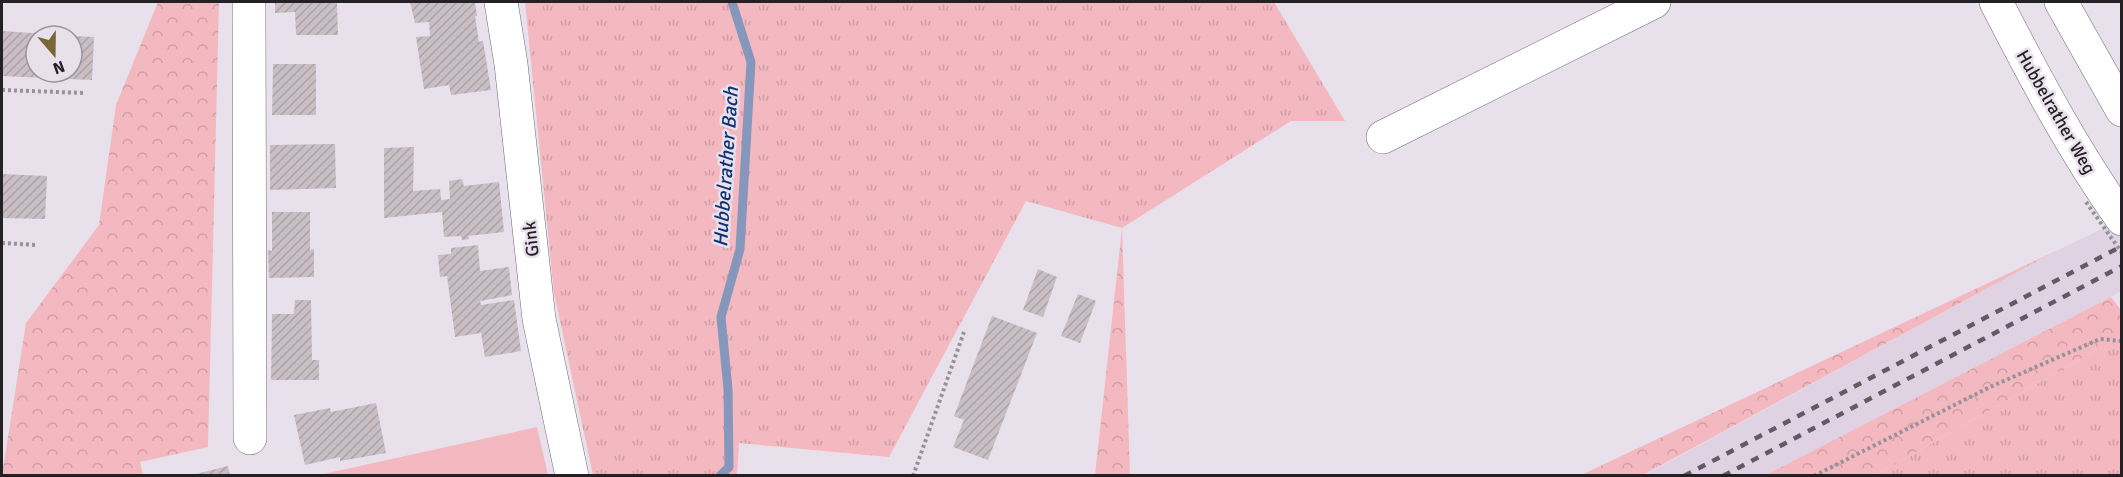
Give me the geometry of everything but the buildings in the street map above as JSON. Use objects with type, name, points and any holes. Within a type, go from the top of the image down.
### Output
[{"type":"street","points":[[249,2],[250,438]]},
{"type":"street","name":"Gink","points":[[501,2],[511,64],[539,319],[572,476]]},
{"type":"street","points":[[1383,137],[1654,2]]},
{"type":"street","name":"Hubbelrather Weg","points":[[1996,2],[2054,112],[2094,196],[2121,219]]},
{"type":"street","points":[[2061,2],[2121,110]]},
{"type":"path","points":[[2,90],[85,93]]},
{"type":"path","points":[[2094,196],[2121,253]]},
{"type":"path","points":[[2,243],[37,244]]},
{"type":"path","points":[[913,476],[964,332]]},
{"type":"path","points":[[1814,476],[1990,387],[2100,339],[2121,341]]},
{"type":"shaded area","points":[[2121,220],[2121,291],[2111,297],[1766,475],[1643,476],[2058,250]]},
{"type":"green space","points":[[158,2],[219,2],[208,447],[140,462],[143,475],[2,475],[26,323],[99,225],[116,105]]},
{"type":"green space","points":[[525,2],[1274,2],[1345,121],[1291,121],[1122,228],[1026,201],[889,457],[739,443],[737,475],[593,475],[554,293]]},
{"type":"green space","points":[[1122,228],[1130,475],[1095,475]]},
{"type":"green space","points":[[2058,250],[1643,475],[1581,475]]},
{"type":"green space","points":[[2111,297],[2121,310],[2121,336],[1876,475],[1766,475]]},
{"type":"green space","points":[[2121,336],[2121,475],[1876,475]]},
{"type":"green space","points":[[537,427],[548,475],[319,475]]},
{"type":"waterway","name":"Hubbelrather Bach","points":[[720,476],[729,467],[728,389],[721,317],[740,249],[751,62],[732,2]]},
{"type":"railway","points":[[1684,476],[2122,246]]},
{"type":"railway","points":[[1723,476],[2122,266]]}]
